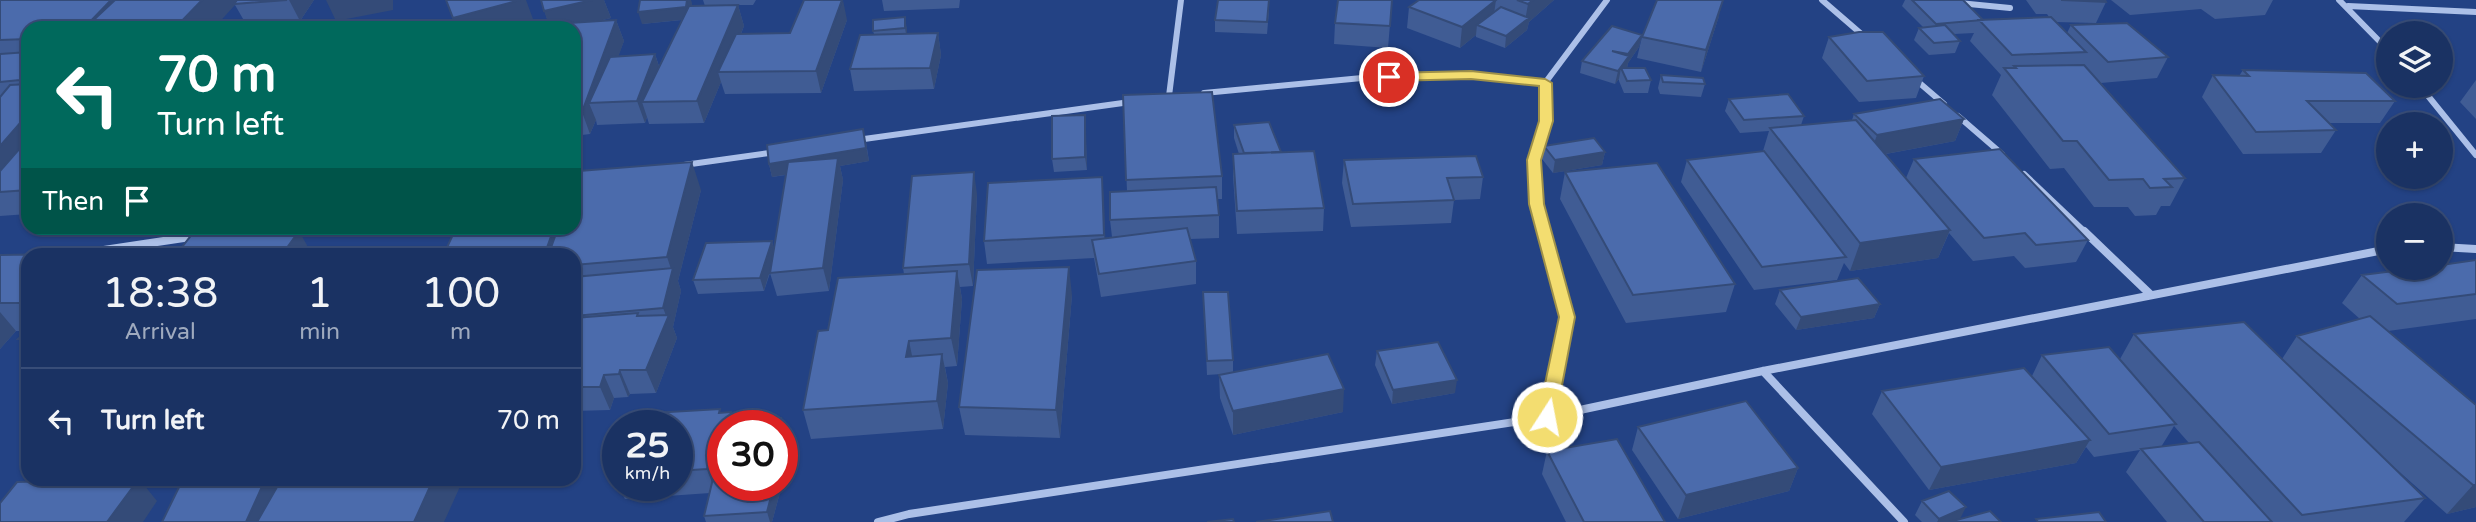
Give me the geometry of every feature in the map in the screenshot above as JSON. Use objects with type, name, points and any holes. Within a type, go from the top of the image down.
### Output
[{"type":"street","points":[[1169,96],[1181,0]]},
{"type":"street","points":[[1547,417],[1567,317],[1536,204],[1534,160],[1546,121],[1545,83],[1607,0]]},
{"type":"street","points":[[1822,0],[1873,44]]},
{"type":"street","points":[[2339,0],[2376,37]]},
{"type":"street","points":[[1951,2],[2010,8]]},
{"type":"street","points":[[2348,6],[2476,12]]},
{"type":"street","points":[[1196,93],[1362,78],[1471,75],[1545,83]]},
{"type":"street","points":[[1914,78],[2006,157]]},
{"type":"street","points":[[1155,98],[1182,95]]},
{"type":"street","points":[[2430,98],[2476,155]]},
{"type":"street","points":[[852,141],[1141,100]]},
{"type":"street","points":[[680,166],[785,151]]},
{"type":"street","points":[[2016,166],[2151,295]]},
{"type":"street","points":[[119,248],[209,235]]},
{"type":"street","points":[[2453,248],[2476,249]]},
{"type":"street","points":[[878,522],[1547,417],[1763,371],[2376,252]]},
{"type":"street","points":[[1763,371],[1904,522]]},
{"type":"building","points":[[0,0],[111,0],[91,21],[21,21],[21,39],[0,40]]},
{"type":"building","points":[[115,0],[202,0],[182,21],[92,21]]},
{"type":"building","points":[[237,0],[287,0],[234,4]]},
{"type":"building","points":[[446,0],[520,0],[453,18]]},
{"type":"building","points":[[541,0],[592,0],[544,11]]},
{"type":"building","points":[[640,0],[687,0],[686,7],[638,12]]},
{"type":"building","points":[[804,0],[842,0],[816,71],[718,72],[736,34],[790,33]]},
{"type":"building","points":[[1218,0],[1269,0],[1267,22],[1215,20]]},
{"type":"building","points":[[1338,0],[1392,0],[1390,26],[1335,23]]},
{"type":"building","points":[[1419,0],[1496,0],[1462,27],[1409,7]]},
{"type":"building","points":[[1517,0],[1533,0],[1528,4]]},
{"type":"building","points":[[1657,0],[1723,0],[1706,50],[1642,37]]},
{"type":"building","points":[[1912,0],[1963,0],[1983,20],[1936,24]]},
{"type":"building","points":[[2062,0],[2105,0],[2106,2]]},
{"type":"building","points":[[738,5],[697,101],[642,102],[689,6]]},
{"type":"building","points":[[1501,7],[1529,18],[1506,36],[1477,25]]},
{"type":"building","points":[[905,17],[905,28],[873,31],[873,20]]},
{"type":"building","points":[[2051,17],[2086,52],[2012,55],[1979,20]]},
{"type":"building","points":[[616,20],[581,112],[581,22]]},
{"type":"building","points":[[2127,23],[2168,57],[2108,62],[2071,25]]},
{"type":"building","points":[[1945,25],[1960,41],[1934,43],[1919,28]]},
{"type":"building","points":[[1612,26],[1642,35],[1628,54],[1612,51],[1629,56],[1618,71],[1582,61]]},
{"type":"building","points":[[1859,32],[1883,32],[1924,76],[1867,81],[1829,37]]},
{"type":"building","points":[[938,33],[930,68],[850,69],[860,35]]},
{"type":"building","points":[[21,52],[20,80],[0,82],[0,54]]},
{"type":"building","points":[[655,54],[637,101],[589,103],[610,57]]},
{"type":"building","points":[[2084,65],[2185,178],[2164,179],[2172,187],[2150,188],[2143,179],[2109,180],[2077,141],[2063,141],[2004,68]]},
{"type":"building","points":[[1621,68],[1645,68],[1651,80],[1627,81]]},
{"type":"building","points":[[2243,70],[2366,73],[2376,83],[2376,98],[2392,98],[2395,101],[2307,101],[2336,130],[2256,132],[2213,75],[2249,76]]},
{"type":"building","points":[[1661,75],[1703,78],[1705,84],[1663,82]]},
{"type":"building","points":[[21,84],[21,122],[0,146],[0,97],[10,85]]},
{"type":"building","points":[[1212,92],[1222,176],[1126,180],[1123,95]]},
{"type":"building","points":[[1788,94],[1804,116],[1744,120],[1729,99]]},
{"type":"building","points":[[1940,99],[1964,119],[1877,135],[1854,114]]},
{"type":"building","points":[[1085,115],[1085,157],[1052,159],[1052,116]]},
{"type":"building","points":[[1856,120],[1950,230],[1860,243],[1770,128]]},
{"type":"building","points":[[1269,122],[1281,152],[1244,153],[1234,125]]},
{"type":"building","points":[[863,129],[866,148],[769,164],[767,145]]},
{"type":"building","points":[[1594,138],[1605,152],[1555,160],[1544,146]]},
{"type":"building","points":[[21,147],[21,190],[0,192],[0,171]]},
{"type":"building","points":[[2000,149],[2088,240],[2036,245],[2025,233],[1984,238],[1914,159]]},
{"type":"building","points":[[1314,151],[1324,208],[1237,211],[1233,154]]},
{"type":"building","points":[[1764,151],[1846,257],[1762,267],[1687,160]]},
{"type":"building","points":[[1476,156],[1483,177],[1447,178],[1454,200],[1353,204],[1344,160]]},
{"type":"building","points":[[838,158],[823,268],[770,273],[788,162]]},
{"type":"building","points":[[692,162],[667,257],[581,264],[581,248],[551,248],[556,235],[581,235],[581,171]]},
{"type":"building","points":[[1657,163],[1735,284],[1633,295],[1565,172]]},
{"type":"building","points":[[974,172],[969,264],[903,268],[912,176]]},
{"type":"building","points":[[1102,177],[1104,235],[984,241],[988,183]]},
{"type":"building","points":[[1216,187],[1219,215],[1110,220],[1110,192]]},
{"type":"building","points":[[1187,228],[1196,261],[1099,274],[1092,240]]},
{"type":"building","points":[[191,235],[296,235],[287,248],[181,248]]},
{"type":"building","points":[[453,235],[552,235],[547,248],[447,248]]},
{"type":"building","points":[[772,241],[760,278],[693,280],[706,243]]},
{"type":"building","points":[[0,255],[21,255],[21,303],[0,303]]},
{"type":"building","points":[[2476,260],[2476,294],[2397,304],[2362,275],[2376,273],[2376,280],[2453,280],[2453,263]]},
{"type":"building","points":[[1069,267],[1056,410],[959,407],[977,270]]},
{"type":"building","points":[[673,268],[663,308],[581,315],[581,276]]},
{"type":"building","points":[[957,271],[951,338],[909,341],[906,357],[942,354],[937,401],[803,410],[818,331],[828,330],[838,278]]},
{"type":"building","points":[[1858,278],[1880,304],[1801,317],[1780,290]]},
{"type":"building","points":[[1203,292],[1228,292],[1233,360],[1207,361]]},
{"type":"building","points":[[638,313],[637,316],[669,315],[646,370],[620,370],[619,374],[604,375],[600,387],[581,387],[581,317]]},
{"type":"building","points":[[2370,316],[2476,405],[2476,485],[2297,336]]},
{"type":"building","points":[[2244,322],[2425,498],[2302,515],[2134,334]]},
{"type":"building","points":[[1438,342],[1457,380],[1393,390],[1377,351]]},
{"type":"building","points":[[2109,347],[2176,424],[2109,434],[2042,355]]},
{"type":"building","points":[[1328,354],[1344,389],[1233,411],[1219,375]]},
{"type":"building","points":[[2024,368],[2090,440],[1941,467],[1882,391]]},
{"type":"building","points":[[1746,401],[1798,468],[1686,495],[1638,427]]},
{"type":"building","points":[[720,409],[707,410],[707,469],[693,470],[693,411]]},
{"type":"building","points":[[1617,439],[1665,522],[1584,522],[1547,451]]},
{"type":"building","points":[[2199,442],[2272,522],[2204,522],[2141,449]]},
{"type":"building","points":[[17,482],[21,482],[21,486],[134,486],[107,522],[0,522],[0,503]]},
{"type":"building","points":[[180,486],[262,486],[246,522],[162,522]]},
{"type":"building","points":[[278,486],[430,486],[414,522],[257,522]]},
{"type":"building","points":[[1949,491],[1966,507],[1939,519],[1922,501]]},
{"type":"building","points":[[708,501],[770,501],[767,512],[704,516]]},
{"type":"building","points":[[1330,511],[1333,522],[1256,522]]},
{"type":"building","points":[[1990,511],[2001,522],[1949,522]]},
{"type":"building","points":[[2099,512],[2106,522],[2038,522],[2036,519]]},
{"type":"building","points":[[1233,519],[1234,522],[1207,522]]},
{"type":"route","points":[[1389,77],[1471,75],[1545,83],[1546,121],[1534,160],[1536,204],[1567,317],[1547,417]]}]
